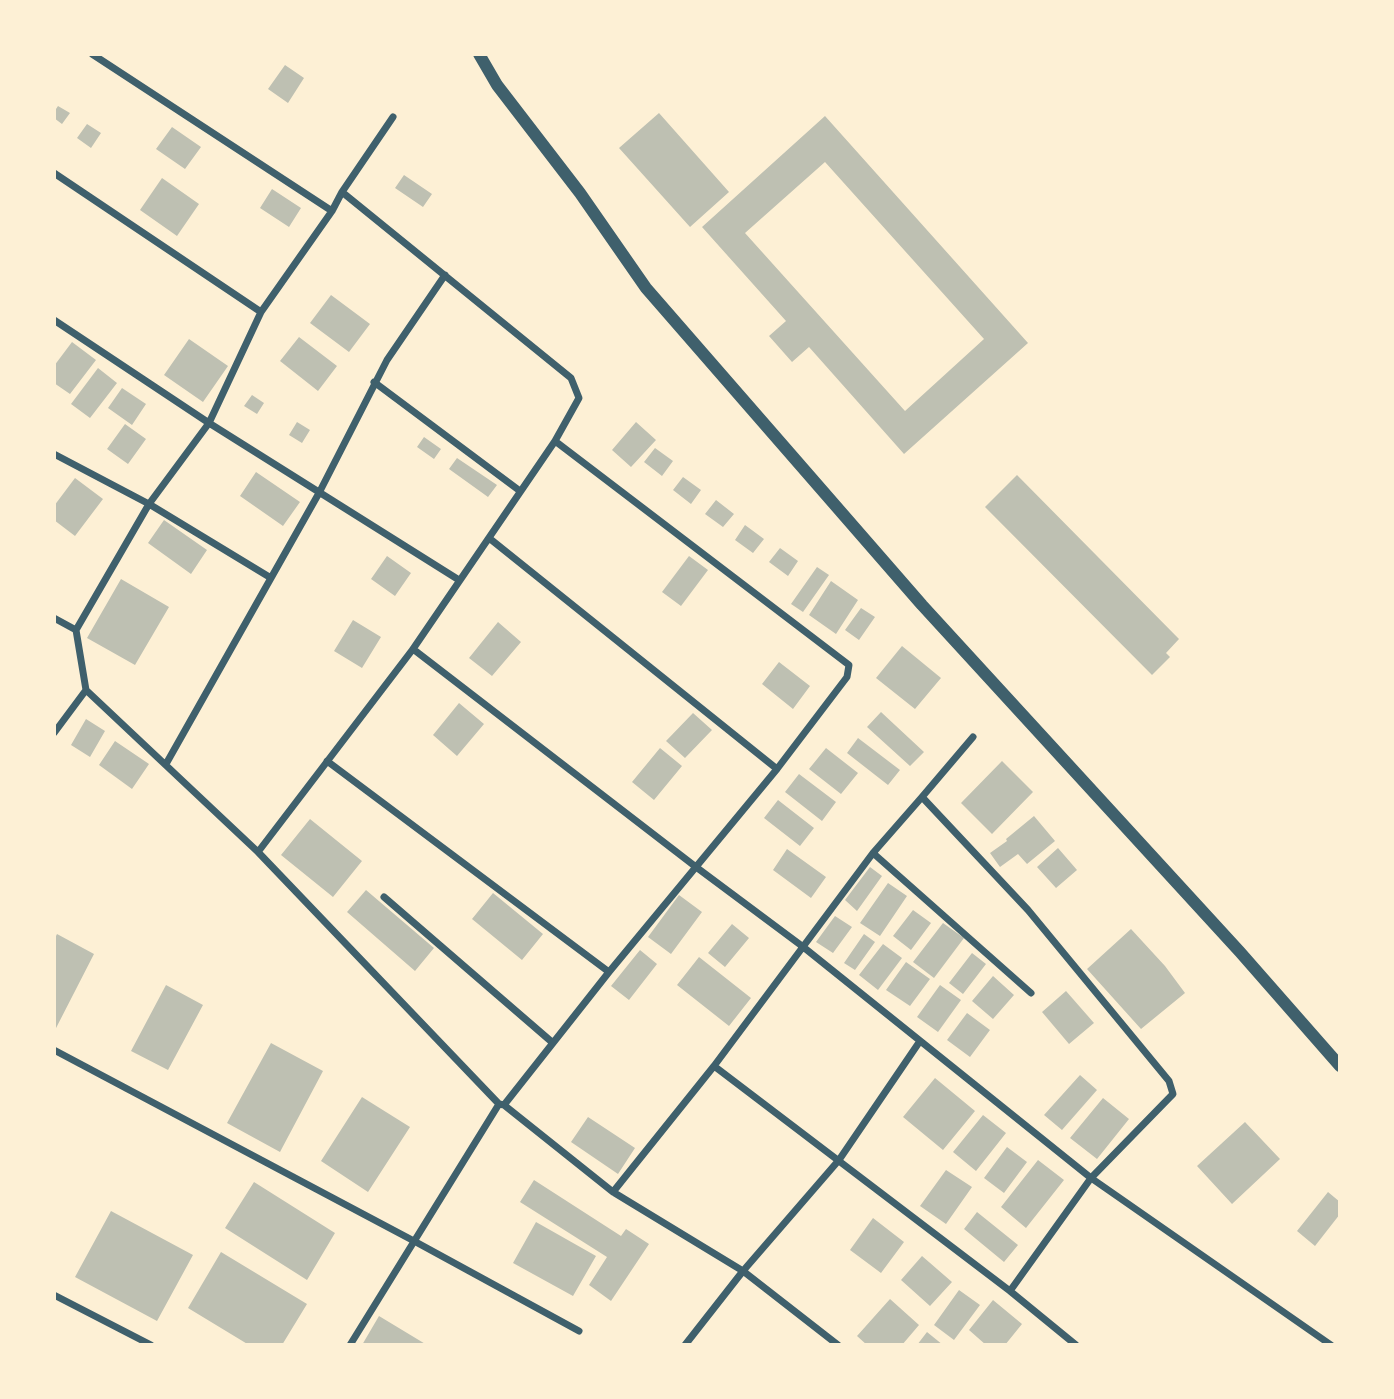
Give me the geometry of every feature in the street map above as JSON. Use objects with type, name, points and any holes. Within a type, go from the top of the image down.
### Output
[{"type":"street","points":[[92,54],[332,211]]},
{"type":"street","points":[[479,54],[497,85],[580,193],[646,288],[922,605],[1240,952],[1340,1066]]},
{"type":"street","points":[[393,117],[332,211],[261,312],[209,423],[149,504],[76,629],[86,690],[258,852],[502,1104],[613,1192],[743,1271],[838,1345]]},
{"type":"street","points":[[54,173],[261,312]]},
{"type":"street","points":[[258,852],[414,649],[555,441],[579,398],[571,379],[342,192]]},
{"type":"street","points":[[166,764],[319,493],[374,382],[445,275]]},
{"type":"street","points":[[54,320],[209,423],[459,580]]},
{"type":"street","points":[[374,382],[520,491]]},
{"type":"street","points":[[350,1345],[502,1104],[777,769],[847,677],[849,665],[555,441]]},
{"type":"street","points":[[54,453],[149,504],[271,578]]},
{"type":"street","points":[[489,538],[777,769]]},
{"type":"street","points":[[54,618],[76,629]]},
{"type":"street","points":[[414,649],[802,946],[1091,1178],[1331,1345]]},
{"type":"street","points":[[54,733],[86,690]]},
{"type":"street","points":[[613,1192],[714,1066],[873,853],[973,737]]},
{"type":"street","points":[[327,761],[609,972]]},
{"type":"street","points":[[922,797],[1028,910],[1168,1081],[1173,1094],[1091,1178],[1010,1291]]},
{"type":"street","points":[[873,853],[1031,992]]},
{"type":"street","points":[[384,897],[553,1043]]},
{"type":"street","points":[[685,1345],[743,1271],[839,1160],[920,1041]]},
{"type":"street","points":[[54,1050],[579,1331]]},
{"type":"street","points":[[714,1066],[1010,1291],[1076,1345]]},
{"type":"street","points":[[54,1295],[151,1345]]},
{"type":"building","points":[[285,65],[304,78],[288,103],[268,89]]},
{"type":"building","points":[[58,106],[70,113],[62,124],[54,118]]},
{"type":"building","points":[[659,113],[729,192],[690,227],[619,148]]},
{"type":"building","points":[[825,116],[1028,343],[904,454],[809,347],[792,362],[769,336],[786,321],[702,227]],"holes":[[[825,162],[984,339],[905,411],[745,233]]]},
{"type":"building","points":[[87,124],[101,133],[91,148],[77,138]]},
{"type":"building","points":[[172,127],[201,147],[185,169],[156,149]]},
{"type":"building","points":[[404,175],[432,194],[423,207],[395,188]]},
{"type":"building","points":[[162,178],[199,204],[177,236],[140,210]]},
{"type":"building","points":[[272,189],[301,208],[289,227],[260,208]]},
{"type":"building","points":[[331,295],[370,324],[349,352],[310,323]]},
{"type":"building","points":[[299,337],[337,366],[318,391],[280,361]]},
{"type":"building","points":[[189,339],[228,366],[203,402],[164,375]]},
{"type":"building","points":[[72,342],[96,360],[70,394],[54,383],[54,366]]},
{"type":"building","points":[[98,368],[117,383],[90,418],[71,404]]},
{"type":"building","points":[[122,388],[146,404],[132,425],[108,408]]},
{"type":"building","points":[[252,395],[264,403],[257,414],[244,406]]},
{"type":"building","points":[[297,422],[310,430],[302,443],[289,435]]},
{"type":"building","points":[[636,422],[656,440],[631,467],[612,450]]},
{"type":"building","points":[[125,424],[146,439],[128,464],[107,449]]},
{"type":"building","points":[[424,437],[441,449],[434,459],[417,447]]},
{"type":"building","points":[[655,448],[673,461],[662,476],[644,462]]},
{"type":"building","points":[[457,458],[497,485],[488,497],[449,469]]},
{"type":"building","points":[[256,472],[300,502],[283,526],[240,496]]},
{"type":"building","points":[[1017,475],[1179,639],[1166,653],[1170,657],[1152,675],[985,507]]},
{"type":"building","points":[[683,477],[701,490],[691,504],[673,490]]},
{"type":"building","points":[[75,478],[103,499],[75,536],[54,520],[54,506]]},
{"type":"building","points":[[716,500],[734,514],[723,527],[705,514]]},
{"type":"building","points":[[164,520],[207,550],[191,574],[148,543]]},
{"type":"building","points":[[745,525],[764,539],[753,553],[735,540]]},
{"type":"building","points":[[780,548],[798,561],[788,576],[769,562]]},
{"type":"building","points":[[387,556],[411,573],[395,596],[371,579]]},
{"type":"building","points":[[689,556],[708,570],[681,606],[662,592]]},
{"type":"building","points":[[817,567],[829,575],[803,612],[791,604]]},
{"type":"building","points":[[121,579],[169,607],[135,665],[87,638]]},
{"type":"building","points":[[831,581],[858,600],[836,634],[809,615]]},
{"type":"building","points":[[861,608],[875,617],[859,640],[845,630]]},
{"type":"building","points":[[353,620],[381,637],[362,668],[334,651]]},
{"type":"building","points":[[498,622],[521,642],[492,676],[469,658]]},
{"type":"building","points":[[902,646],[941,678],[915,709],[876,678]]},
{"type":"building","points":[[779,662],[810,686],[793,709],[762,684]]},
{"type":"building","points":[[459,703],[484,724],[457,756],[433,735]]},
{"type":"building","points":[[881,712],[924,752],[910,766],[867,727]]},
{"type":"building","points":[[693,713],[712,730],[685,758],[666,741]]},
{"type":"building","points":[[86,719],[105,731],[90,757],[71,745]]},
{"type":"building","points":[[858,738],[900,770],[888,785],[847,753]]},
{"type":"building","points":[[115,741],[149,764],[132,789],[99,765]]},
{"type":"building","points":[[660,748],[682,766],[654,800],[632,782]]},
{"type":"building","points":[[826,748],[858,773],[841,794],[809,769]]},
{"type":"building","points":[[1002,761],[1033,792],[992,834],[961,803]]},
{"type":"building","points":[[799,774],[836,802],[822,821],[785,792]]},
{"type":"building","points":[[778,800],[814,828],[800,846],[764,818]]},
{"type":"building","points":[[1034,816],[1055,841],[1027,864],[1018,854],[1000,867],[990,853]]},
{"type":"building","points":[[310,819],[362,861],[333,897],[281,855]]},
{"type":"building","points":[[1058,848],[1077,870],[1056,888],[1037,867]]},
{"type":"building","points":[[787,849],[826,877],[811,898],[773,870]]},
{"type":"building","points":[[870,867],[882,876],[857,911],[845,900]]},
{"type":"building","points":[[888,883],[907,896],[880,936],[860,923]]},
{"type":"building","points":[[366,890],[434,948],[415,971],[347,912]]},
{"type":"building","points":[[493,893],[543,934],[522,960],[472,919]]},
{"type":"building","points":[[679,895],[702,912],[671,954],[648,937]]},
{"type":"building","points":[[913,910],[931,923],[911,950],[893,936]]},
{"type":"building","points":[[835,916],[852,927],[833,953],[816,942]]},
{"type":"building","points":[[943,923],[964,938],[934,978],[913,962]]},
{"type":"building","points":[[732,924],[749,938],[725,967],[708,953]]},
{"type":"building","points":[[1131,929],[1165,966],[1185,993],[1141,1029],[1087,969]]},
{"type":"building","points":[[57,934],[94,954],[54,1032],[54,940]]},
{"type":"building","points":[[864,934],[875,942],[855,970],[844,963]]},
{"type":"building","points":[[883,944],[902,958],[878,990],[859,975]]},
{"type":"building","points":[[640,950],[657,964],[629,1000],[611,986]]},
{"type":"building","points":[[972,953],[986,964],[963,994],[949,983]]},
{"type":"building","points":[[699,957],[751,998],[729,1026],[677,985]]},
{"type":"building","points":[[906,962],[930,979],[910,1006],[886,990]]},
{"type":"building","points":[[993,976],[1014,995],[993,1019],[972,1001]]},
{"type":"building","points":[[166,985],[203,1005],[168,1070],[131,1051]]},
{"type":"building","points":[[940,985],[961,1000],[938,1032],[917,1017]]},
{"type":"building","points":[[1066,991],[1094,1023],[1069,1044],[1042,1012]]},
{"type":"building","points":[[967,1013],[990,1030],[970,1057],[947,1040]]},
{"type":"building","points":[[271,1043],[323,1071],[280,1152],[227,1123]]},
{"type":"building","points":[[1080,1075],[1097,1090],[1062,1130],[1044,1115]]},
{"type":"building","points":[[935,1078],[975,1111],[943,1150],[903,1117]]},
{"type":"building","points":[[362,1097],[410,1127],[368,1192],[321,1161]]},
{"type":"building","points":[[1103,1098],[1129,1119],[1097,1159],[1070,1138]]},
{"type":"building","points":[[983,1115],[1006,1133],[976,1171],[953,1152]]},
{"type":"building","points":[[588,1117],[635,1148],[618,1174],[571,1142]]},
{"type":"building","points":[[1245,1122],[1280,1159],[1232,1204],[1197,1166]]},
{"type":"building","points":[[1007,1147],[1027,1162],[1004,1193],[984,1178]]},
{"type":"building","points":[[1038,1160],[1064,1180],[1026,1228],[1001,1207]]},
{"type":"building","points":[[946,1170],[972,1187],[946,1224],[920,1206]]},
{"type":"building","points":[[534,1180],[621,1236],[626,1229],[649,1244],[611,1301],[589,1285],[607,1257],[520,1202]]},
{"type":"building","points":[[254,1182],[335,1233],[307,1280],[225,1228]]},
{"type":"building","points":[[1328,1192],[1340,1202],[1340,1214],[1315,1246],[1297,1231]]},
{"type":"building","points":[[111,1211],[193,1255],[157,1321],[75,1277]]},
{"type":"building","points":[[977,1212],[1018,1245],[1004,1262],[964,1229]]},
{"type":"building","points":[[873,1218],[904,1242],[881,1273],[850,1250]]},
{"type":"building","points":[[536,1222],[596,1256],[573,1296],[513,1263]]},
{"type":"building","points":[[221,1252],[307,1304],[282,1345],[249,1345],[188,1308]]},
{"type":"building","points":[[922,1256],[952,1282],[930,1306],[901,1280]]},
{"type":"building","points":[[959,1290],[980,1305],[954,1340],[934,1325]]},
{"type":"building","points":[[890,1299],[919,1325],[902,1345],[867,1345],[857,1336]]},
{"type":"building","points":[[993,1300],[1022,1324],[1005,1345],[986,1345],[969,1330]]},
{"type":"building","points":[[379,1316],[427,1345],[362,1345]]},
{"type":"building","points":[[927,1332],[943,1345],[917,1345]]}]
